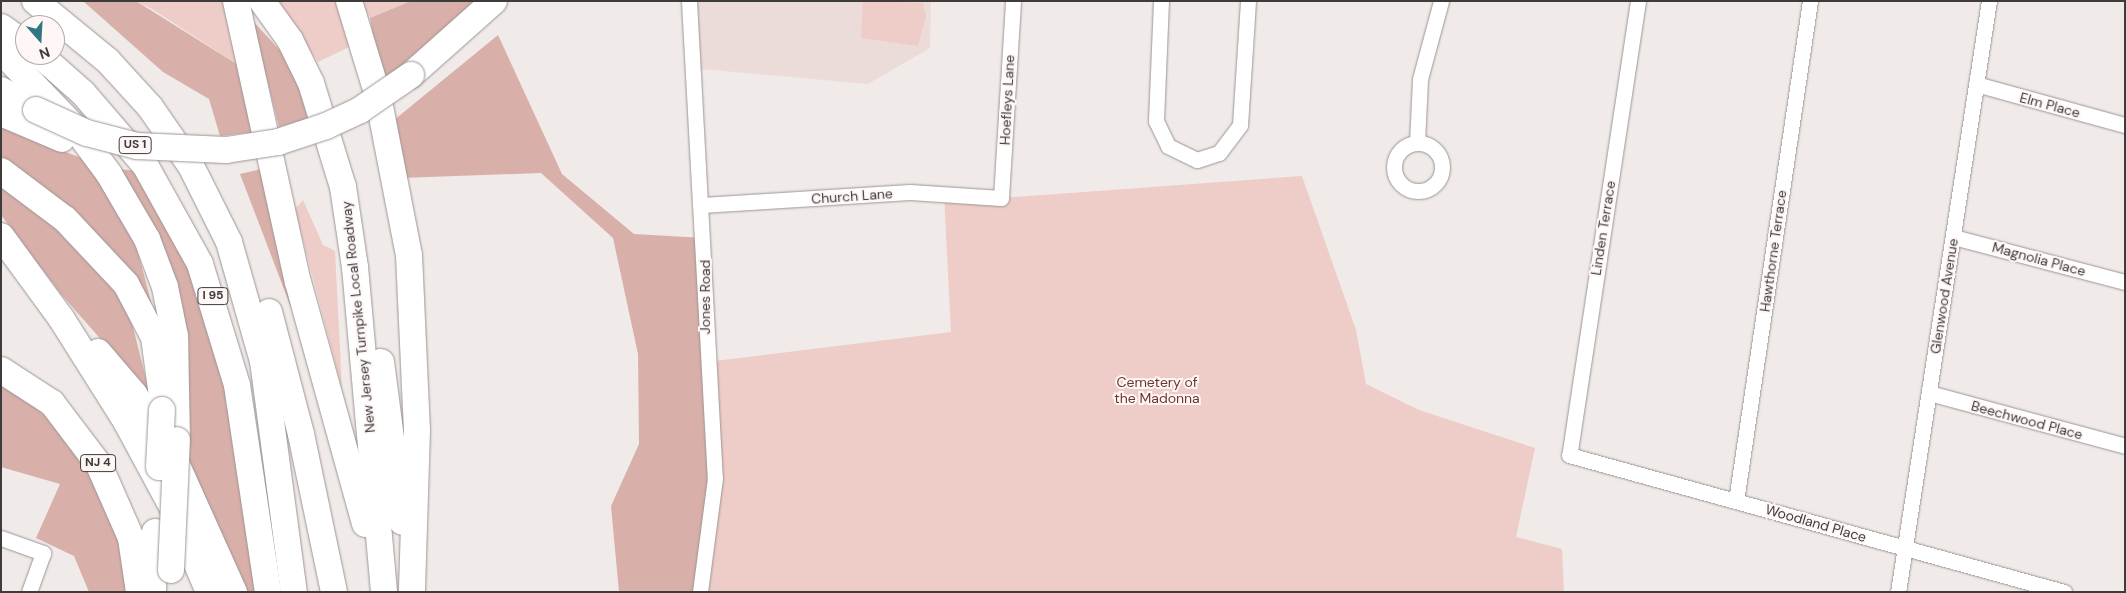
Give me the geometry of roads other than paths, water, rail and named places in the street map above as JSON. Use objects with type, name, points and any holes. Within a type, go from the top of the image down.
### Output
[{"type":"highway","name":"I 95","points":[[35,1],[85,40],[145,101],[180,148],[216,213],[240,271],[263,361],[294,592]]},
{"type":"highway","points":[[236,1],[298,282],[360,504],[372,592]]},
{"type":"highway","name":"New Jersey Turnpike Local Roadway","points":[[262,1],[290,40],[315,93],[334,150],[350,231],[384,592]]},
{"type":"highway","points":[[349,1],[388,140],[408,255],[417,430],[411,580]]},
{"type":"highway","name":"US 1","points":[[1,90],[36,110],[87,133],[137,146],[187,151],[239,149],[290,139],[332,124],[412,75],[494,1]]},
{"type":"highway","points":[[1,27],[15,37]]},
{"type":"highway","points":[[1,51],[75,128],[109,174],[146,239],[165,286],[176,336],[177,440],[170,581]]},
{"type":"highway","name":"I 95","points":[[51,65],[83,93],[132,147],[172,206],[200,264],[237,385],[268,592]]},
{"type":"highway","points":[[315,93],[345,146],[357,190],[411,580]]},
{"type":"highway","points":[[1,113],[73,142],[150,160],[195,160],[239,149]]},
{"type":"highway","points":[[1,171],[81,233],[135,296],[157,351],[162,410],[153,592]]},
{"type":"highway","points":[[216,213],[262,288],[301,434],[334,592]]},
{"type":"highway","points":[[1,236],[50,303],[150,463],[209,592]]},
{"type":"highway","points":[[1,260],[97,402],[198,592]]},
{"type":"highway","points":[[50,303],[115,369],[154,423],[203,515],[234,592]]},
{"type":"highway","name":"NJ 4","points":[[1,370],[43,395],[92,453],[126,524],[139,592]]},
{"type":"street","name":"Jones Road","points":[[689,1],[702,205],[706,362],[715,478],[700,592]]},
{"type":"street","name":"Hoefleys Lane","points":[[1001,198],[1013,1]]},
{"type":"street","points":[[1161,1],[1156,121],[1168,146],[1197,160],[1219,153],[1240,125],[1248,1]]},
{"type":"street","points":[[1417,143],[1420,80],[1441,1]]},
{"type":"street","name":"Linden Terrace","points":[[1569,455],[1638,1]]},
{"type":"street","name":"Hawthorne Terrace","points":[[1736,501],[1810,1]]},
{"type":"street","name":"Glenwood Avenue","points":[[1898,592],[1990,1]]},
{"type":"street","name":"Elm Place","points":[[1976,84],[2125,125]]},
{"type":"street","name":"Church Lane","points":[[702,205],[910,192],[1001,198]]},
{"type":"street","name":"Magnolia Place","points":[[1953,237],[2125,282]]},
{"type":"street","name":"Beechwood Place","points":[[1929,393],[2125,446]]},
{"type":"street","name":"Woodland Place","points":[[1569,455],[2064,592]]},
{"type":"street","points":[[1,538],[43,553],[30,592]]},
{"type":"park label","name":"Cemetery of the Madonna","points":[[1157,390]]}]
